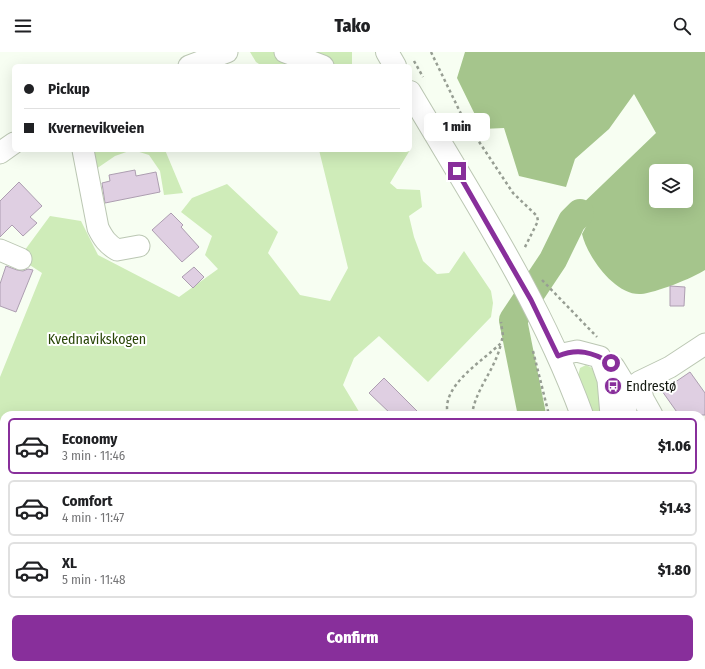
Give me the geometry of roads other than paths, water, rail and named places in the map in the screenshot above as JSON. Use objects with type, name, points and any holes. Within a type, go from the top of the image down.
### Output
[{"type":"main road","points":[[412,95],[531,300],[558,356],[580,411]]},
{"type":"street","points":[[194,64],[227,52]]},
{"type":"street","points":[[285,52],[318,64]]},
{"type":"street","points":[[0,153],[12,145]]},
{"type":"street","points":[[84,152],[98,228],[103,238],[110,246],[117,250],[139,246]]},
{"type":"street","points":[[0,250],[21,260]]},
{"type":"street","points":[[650,411],[643,399],[639,382],[670,367],[705,344]]},
{"type":"street","points":[[558,356],[577,351],[600,357],[611,363],[622,378],[626,398],[626,411]]},
{"type":"street","points":[[600,357],[608,380],[611,411]]},
{"type":"waterway","points":[[531,411],[513,320],[553,260],[572,221],[580,213]]},
{"type":"place","name":"Endrestø","points":[[613,386]]},
{"type":"park label","name":"Kvednavikskogen","points":[[97,339]]}]
